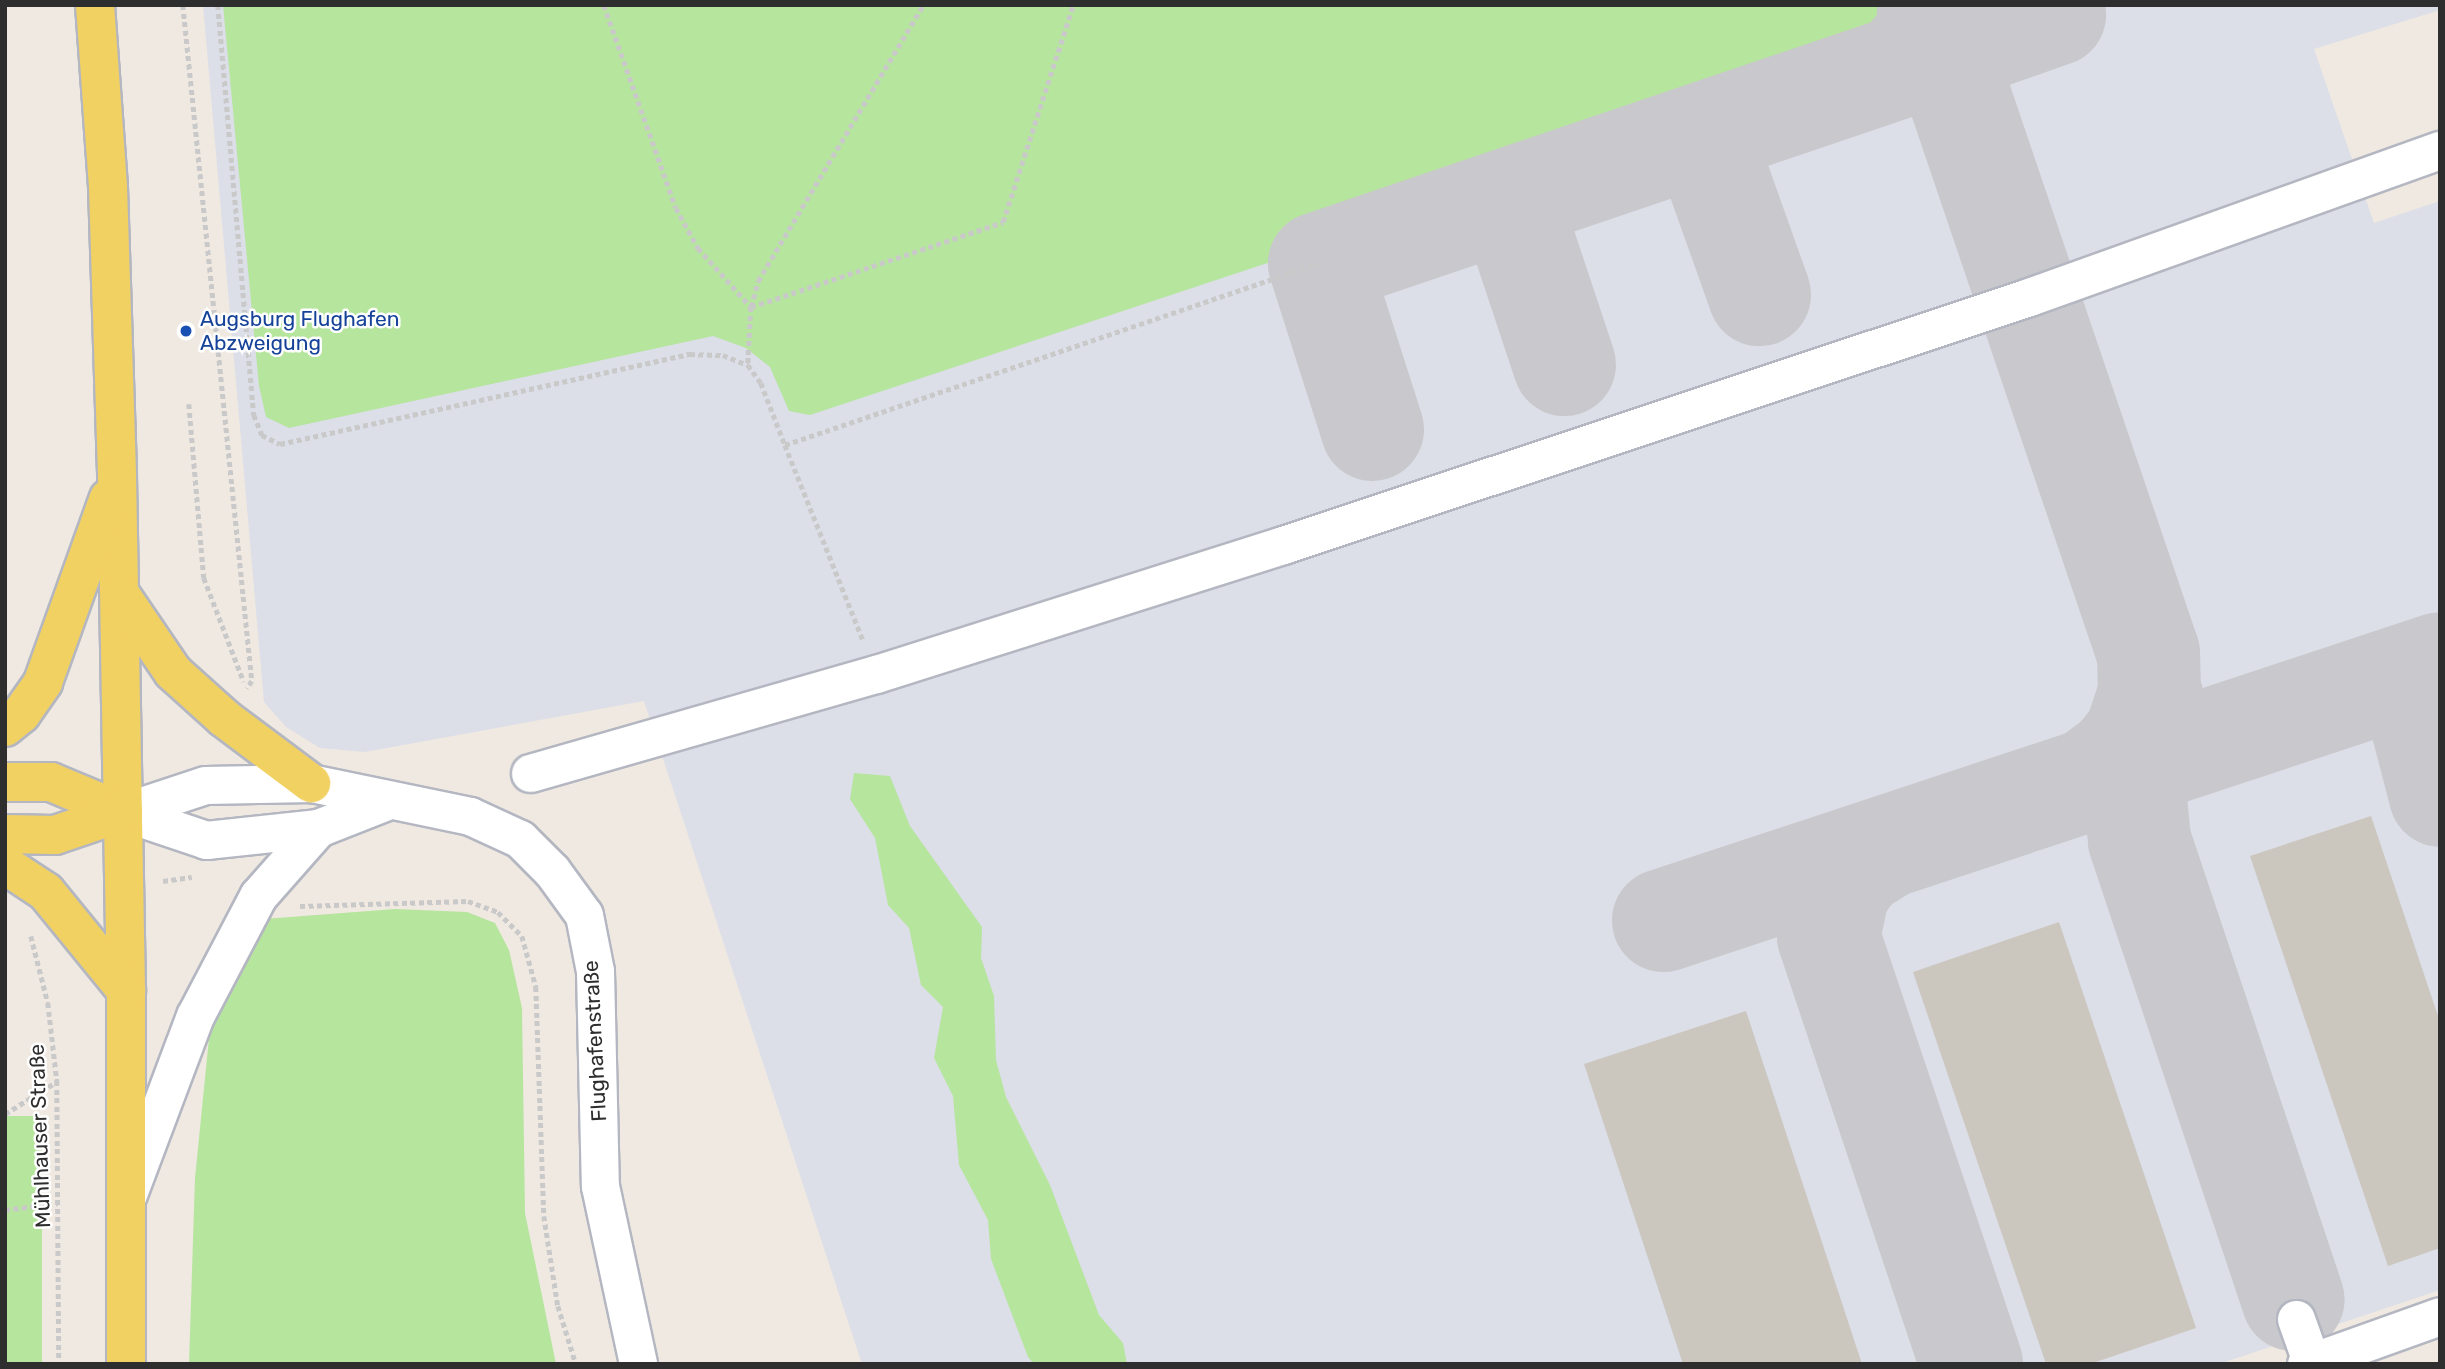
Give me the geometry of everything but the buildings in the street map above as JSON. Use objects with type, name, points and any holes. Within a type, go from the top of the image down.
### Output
[{"type":"main road","points":[[95,5],[108,187],[120,594],[128,1194],[125,1364]]},
{"type":"main road","points":[[5,727],[21,715],[43,682],[117,476]]},
{"type":"main road","points":[[120,594],[173,672],[224,718],[311,782]]},
{"type":"main road","points":[[5,782],[51,782],[123,812]]},
{"type":"main road","points":[[5,834],[55,835],[123,812]]},
{"type":"main road","points":[[5,865],[35,901],[126,990]]},
{"type":"street","points":[[530,773],[876,674],[2029,297],[2440,150]]},
{"type":"street","name":"Flughafenstraße","points":[[123,812],[205,785],[311,782],[384,802],[470,816],[520,839],[584,915],[594,971],[600,1186],[638,1364]]},
{"type":"street","points":[[123,812],[206,840],[318,828],[384,802]]},
{"type":"street","points":[[128,1194],[195,1016],[258,896],[318,828]]},
{"type":"street","points":[[2297,1319],[2310,1363],[2440,1316]]},
{"type":"path","points":[[183,5],[252,681],[224,718]]},
{"type":"path","points":[[218,5],[254,415],[262,435],[280,444],[338,435],[690,354],[723,355],[748,365],[761,383],[876,674]]},
{"type":"path","points":[[604,5],[676,208],[698,248],[751,307]]},
{"type":"path","points":[[748,365],[751,307],[758,281],[923,5]]},
{"type":"path","points":[[751,307],[1003,222],[1073,5]]},
{"type":"path","points":[[785,446],[1319,263]]},
{"type":"path","points":[[189,404],[204,578],[247,688]]},
{"type":"path","points":[[123,882],[176,881],[207,873],[206,840]]},
{"type":"path","points":[[258,896],[289,907],[468,901],[498,912],[522,936],[536,987],[544,1216],[558,1306],[576,1364]]},
{"type":"path","name":"Mühlhauser Straße","points":[[35,901],[57,1081],[59,1364]]},
{"type":"path","points":[[5,1114],[57,1081]]},
{"type":"path","points":[[5,1210],[58,1203]]},
{"type":"shaded area","points":[[203,5],[2440,5],[2440,10],[2314,49],[2374,223],[2440,201],[2440,1290],[2219,1364],[862,1364],[644,701],[365,752],[320,748],[286,727],[264,702]]},
{"type":"green space","points":[[223,5],[1887,5],[1897,36],[1876,61],[810,415],[789,411],[770,367],[746,348],[713,336],[289,428],[266,417],[259,386]]},
{"type":"green space","points":[[854,773],[890,776],[910,826],[982,927],[981,958],[994,996],[996,1060],[1006,1097],[1050,1185],[1099,1315],[1123,1343],[1127,1364],[1034,1364],[1028,1357],[991,1259],[988,1220],[959,1165],[953,1096],[934,1058],[943,1007],[921,985],[909,928],[888,905],[875,838],[850,799]]},
{"type":"green space","points":[[395,909],[467,912],[495,923],[509,950],[522,1008],[525,1213],[556,1364],[189,1364],[195,1178],[209,1038],[234,969],[264,919]]},
{"type":"green space","points":[[5,1116],[42,1116],[42,1364],[5,1364]]},
{"type":"taxiway","points":[[1928,5],[2148,653],[2149,693],[2135,735],[2117,758],[2087,781]]},
{"type":"taxiway","points":[[1929,8],[1951,28],[1988,37],[2054,14]]},
{"type":"taxiway","points":[[1372,429],[1319,263],[1900,66],[1925,37],[1929,8]]},
{"type":"taxiway","points":[[1702,134],[1759,294]]},
{"type":"taxiway","points":[[1509,199],[1564,364]]},
{"type":"taxiway","points":[[1663,920],[2440,663]]},
{"type":"taxiway","points":[[2440,678],[2425,704],[2422,726],[2440,795]]},
{"type":"taxiway","points":[[2152,699],[2134,788],[2139,840],[2293,1299]]},
{"type":"taxiway","points":[[1880,850],[1856,865],[1838,889],[1828,936],[1971,1364]]},
{"type":"place","name":"Augsburg Flughafen Abzweigung","points":[[186,331]]}]
